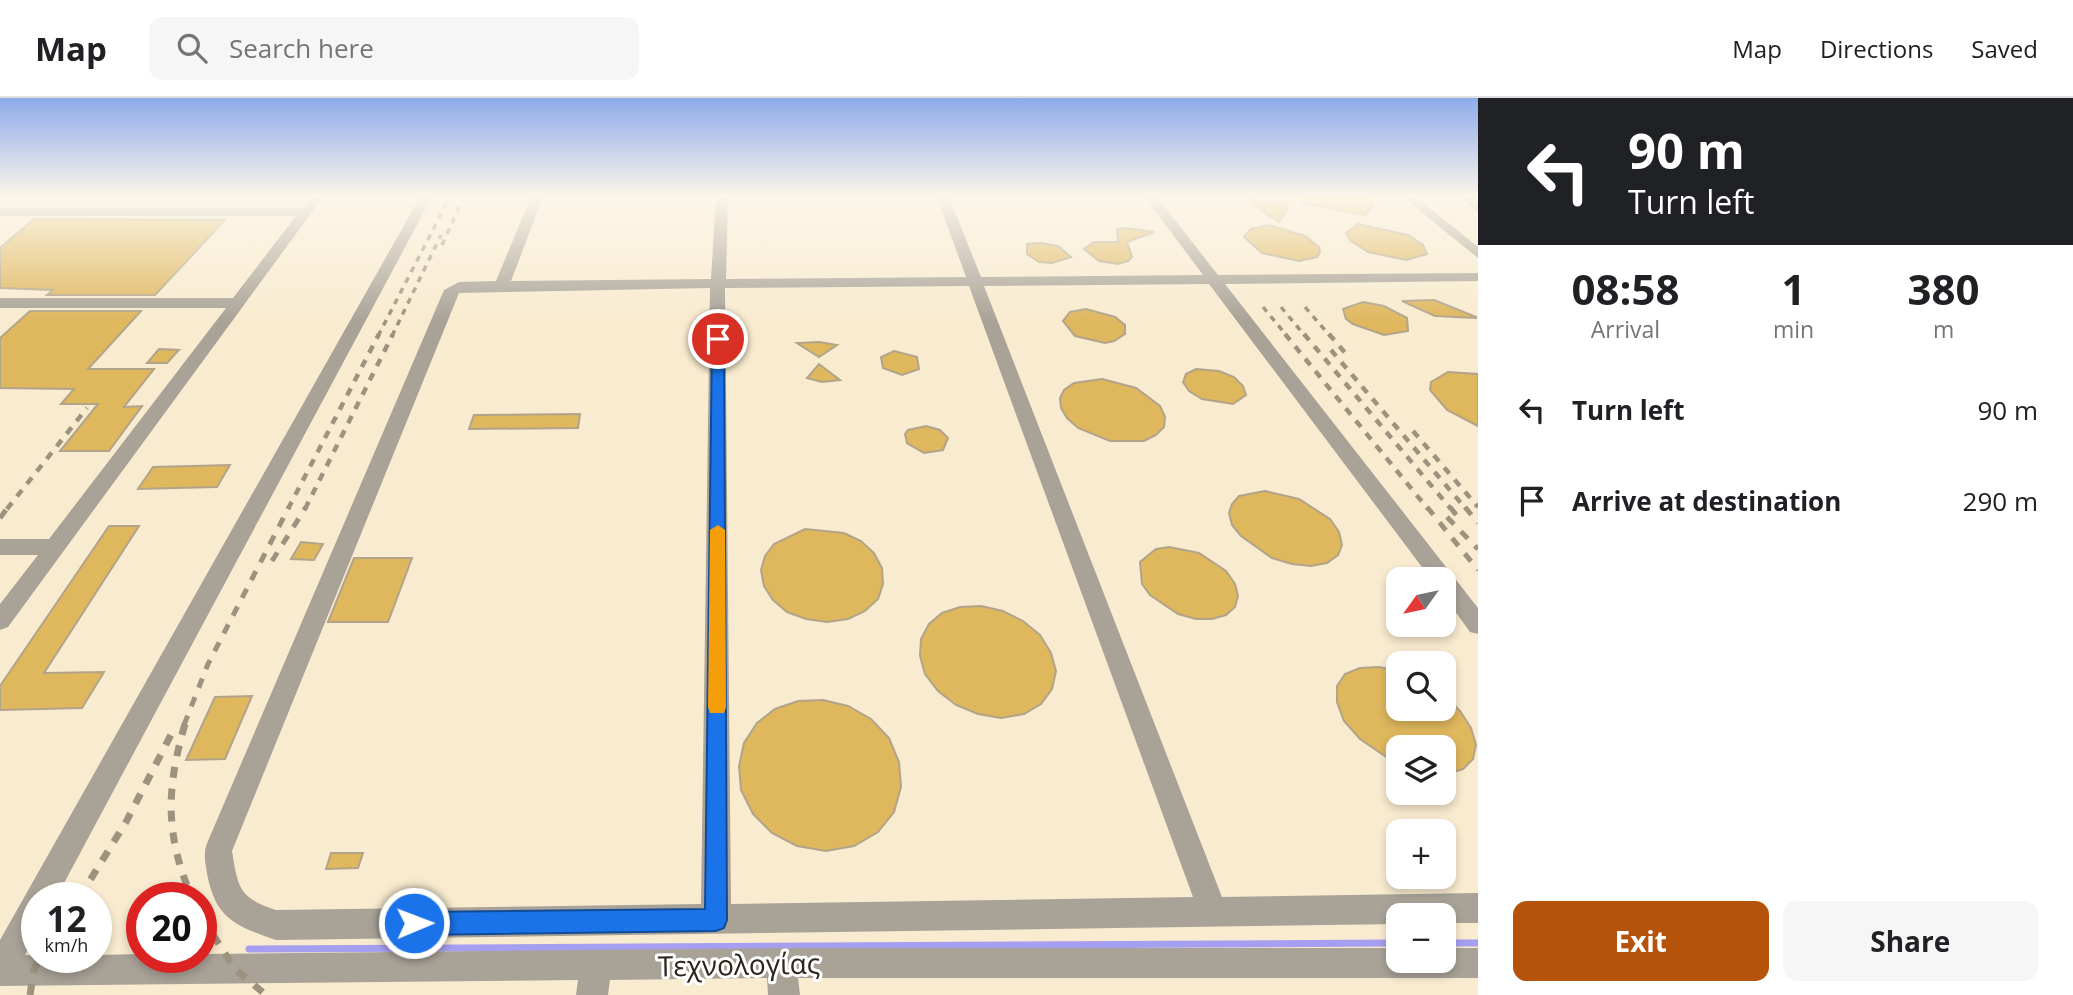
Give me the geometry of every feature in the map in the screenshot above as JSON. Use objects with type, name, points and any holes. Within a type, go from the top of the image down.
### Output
[{"type":"street","points":[[0,621],[285,239]]},
{"type":"street","points":[[49,882],[403,239]]},
{"type":"street","points":[[503,283],[520,239]]},
{"type":"street","points":[[716,920],[720,239]]},
{"type":"street","points":[[959,239],[1213,911]]},
{"type":"street","points":[[1183,239],[1434,567]]},
{"type":"street","points":[[1460,239],[1478,254]]},
{"type":"street","points":[[1478,277],[718,284],[503,283],[469,284],[452,290],[218,851],[223,887],[240,914],[276,925],[1478,908]]},
{"type":"street","points":[[0,303],[237,303]]},
{"type":"street","points":[[0,547],[53,547]]},
{"type":"street","points":[[1456,596],[1478,625]]},
{"type":"street","points":[[0,971],[21,932]]},
{"type":"street","points":[[782,963],[784,995]]},
{"type":"street","name":"Τεχνολογίας","points":[[0,971],[594,980],[782,963],[1478,963]]},
{"type":"building","points":[[11,239],[207,239],[155,295],[47,295],[53,290],[0,288],[0,248]]},
{"type":"building","points":[[1118,239],[1135,239],[1127,242],[1132,257],[1118,264],[1099,261],[1084,249],[1094,242],[1118,242]]},
{"type":"building","points":[[1246,239],[1309,239],[1319,247],[1320,252],[1317,257],[1299,261],[1262,253]]},
{"type":"building","points":[[1350,239],[1414,239],[1423,245],[1427,254],[1406,260],[1368,252]]},
{"type":"building","points":[[1027,244],[1058,246],[1071,257],[1052,263],[1039,262],[1027,254]]},
{"type":"building","points":[[1434,300],[1476,318],[1435,316],[1402,301]]},
{"type":"building","points":[[1363,302],[1384,306],[1407,318],[1408,331],[1384,335],[1346,319],[1343,309]]},
{"type":"building","points":[[1086,309],[1115,317],[1125,325],[1125,334],[1105,343],[1075,336],[1063,321],[1070,312]]},
{"type":"building","points":[[30,311],[141,311],[88,369],[154,369],[124,407],[142,406],[109,451],[60,451],[98,404],[61,404],[74,389],[0,388],[0,338]]},
{"type":"building","points":[[797,343],[837,345],[819,357]]},
{"type":"building","points":[[159,349],[179,350],[167,363],[147,363]]},
{"type":"building","points":[[894,351],[917,357],[919,369],[902,375],[883,368],[881,357]]},
{"type":"building","points":[[819,364],[840,380],[822,382],[807,378]]},
{"type":"building","points":[[1196,369],[1219,371],[1234,377],[1243,386],[1246,395],[1233,404],[1202,399],[1189,391],[1183,382],[1186,374]]},
{"type":"building","points":[[1448,372],[1478,374],[1478,426],[1447,410],[1430,390],[1431,382]]},
{"type":"building","points":[[1102,379],[1136,388],[1160,406],[1165,417],[1164,427],[1144,441],[1110,441],[1078,428],[1061,408],[1060,398],[1064,390],[1074,383]]},
{"type":"building","points":[[580,414],[578,428],[469,429],[474,415]]},
{"type":"building","points":[[926,426],[940,430],[948,438],[943,450],[924,453],[907,443],[905,434],[908,430]]},
{"type":"building","points":[[230,465],[217,487],[138,489],[153,467]]},
{"type":"building","points":[[1265,491],[1299,499],[1330,519],[1339,532],[1342,545],[1338,555],[1327,563],[1311,566],[1292,564],[1272,558],[1241,536],[1232,525],[1229,513],[1232,504],[1239,496]]},
{"type":"building","points":[[109,526],[139,526],[44,673],[104,672],[82,708],[0,710],[0,686]]},
{"type":"building","points":[[805,529],[844,533],[861,541],[874,553],[882,568],[883,584],[878,599],[865,611],[848,619],[827,622],[806,619],[787,612],[773,600],[764,586],[761,570],[765,556],[774,544]]},
{"type":"building","points":[[301,542],[323,544],[314,560],[291,559]]},
{"type":"building","points":[[1169,547],[1199,553],[1226,571],[1235,584],[1238,596],[1235,607],[1226,615],[1212,619],[1196,619],[1178,614],[1150,595],[1142,584],[1140,562],[1156,549]]},
{"type":"building","points":[[354,558],[412,558],[388,622],[328,622]]},
{"type":"building","points":[[981,606],[1003,611],[1023,621],[1040,635],[1051,653],[1056,671],[1052,689],[1041,704],[1024,714],[1001,718],[978,714],[956,705],[938,691],[925,674],[920,656],[921,639],[929,624],[942,613],[960,607]]},
{"type":"building","points":[[1360,668],[1386,668],[1386,721],[1456,721],[1456,707],[1471,728],[1476,745],[1473,759],[1463,769],[1456,771],[1456,735],[1386,735],[1386,757],[1360,739],[1344,721],[1337,702],[1337,686],[1345,674]]},
{"type":"building","points":[[252,696],[225,759],[186,760],[215,697]]},
{"type":"building","points":[[823,700],[848,706],[871,719],[889,738],[899,762],[901,787],[894,812],[878,832],[854,846],[826,851],[797,846],[772,833],[753,814],[741,790],[739,766],[744,743],[757,723],[775,709],[798,701]]},
{"type":"building","points":[[331,853],[363,853],[358,868],[326,869]]},
{"type":"waterway","points":[[249,949],[1386,943]]},
{"type":"waterway","points":[[1456,943],[1478,943]]},
{"type":"railway","points":[[378,336],[428,239]]},
{"type":"railway","points":[[392,336],[439,239]]},
{"type":"railway","points":[[442,245],[445,239]]},
{"type":"railway","points":[[1263,307],[1287,336]]},
{"type":"railway","points":[[1281,307],[1305,336]]},
{"type":"railway","points":[[1305,307],[1330,336]]},
{"type":"railway","points":[[288,509],[379,334]]},
{"type":"railway","points":[[1285,334],[1428,509]]},
{"type":"railway","points":[[1304,334],[1451,509]]},
{"type":"railway","points":[[1329,334],[1347,355]]},
{"type":"railway","points":[[305,509],[392,336]]},
{"type":"railway","points":[[1331,350],[1466,509]]},
{"type":"railway","points":[[7,509],[87,408]]},
{"type":"railway","points":[[1413,431],[1478,507]]},
{"type":"railway","points":[[0,518],[8,507]]},
{"type":"railway","points":[[184,725],[208,664],[289,507]]},
{"type":"railway","points":[[272,561],[306,507]]},
{"type":"railway","points":[[1427,507],[1478,570]]},
{"type":"railway","points":[[1450,507],[1461,521]]},
{"type":"railway","points":[[1465,507],[1478,523]]},
{"type":"railway","points":[[1447,517],[1478,549]]},
{"type":"railway","points":[[185,724],[174,770],[171,812],[177,853],[186,882]]},
{"type":"railway","points":[[89,882],[126,822],[175,727]]},
{"type":"railway","points":[[217,941],[235,969],[266,995]]},
{"type":"railway","points":[[30,995],[33,973]]},
{"type":"slow traffic","points":[[717,707],[718,530]]},
{"type":"route","points":[[414,923],[716,920],[718,339]]}]
